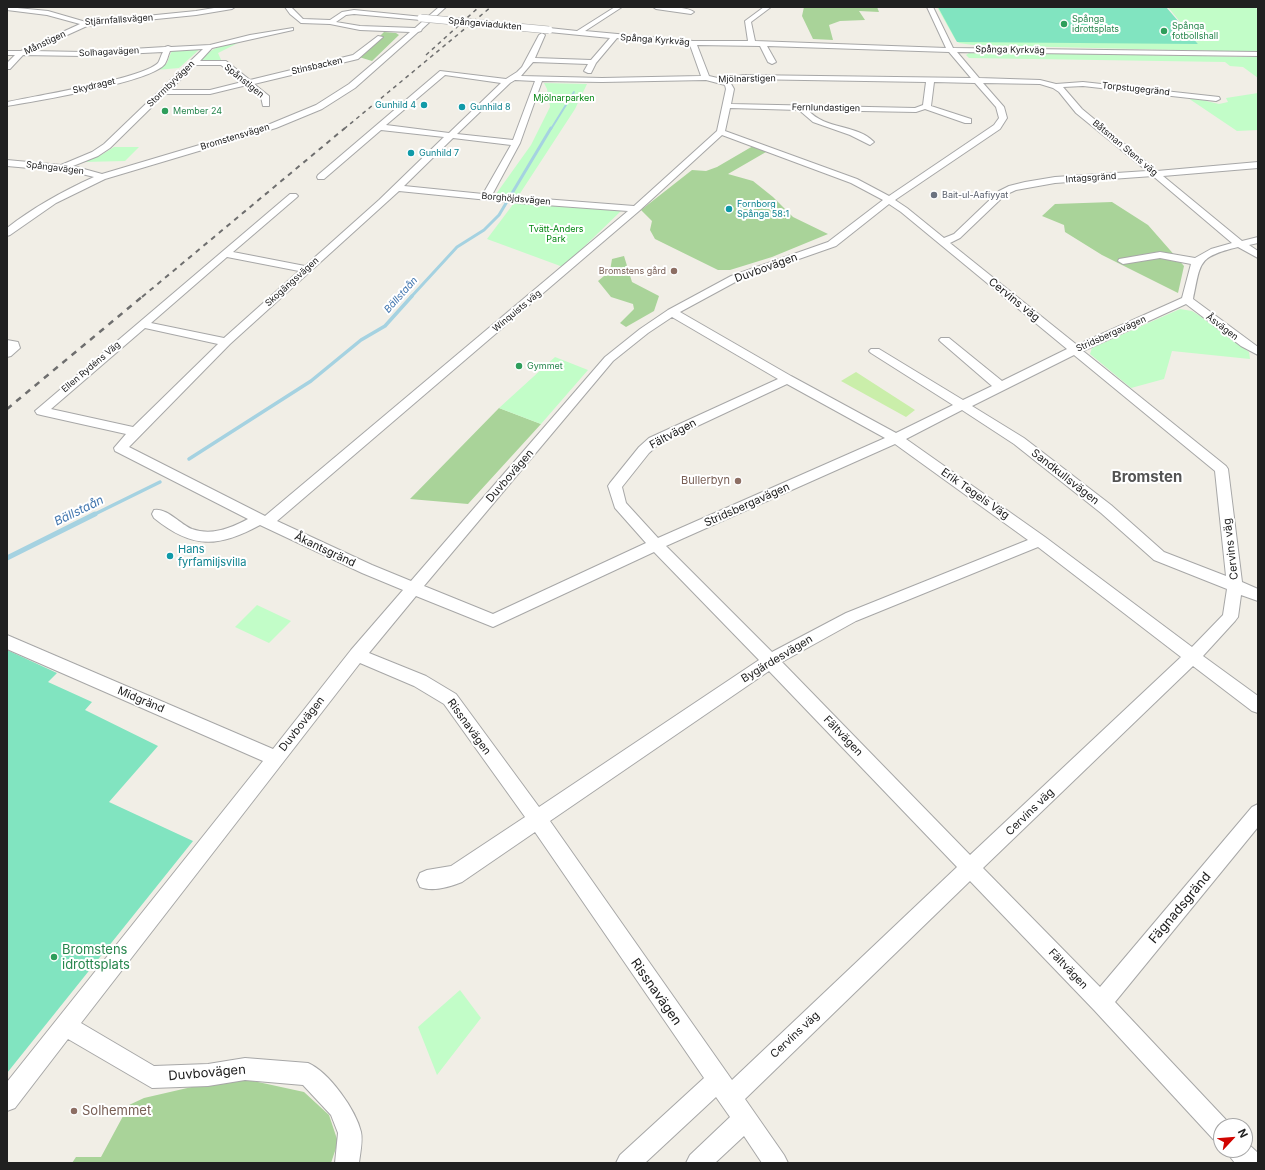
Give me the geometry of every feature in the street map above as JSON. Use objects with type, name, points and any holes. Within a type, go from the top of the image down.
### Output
[{"type":"street","points":[[48,13],[57,7]]},
{"type":"street","name":"Stjärnfallsvägen","points":[[7,8],[48,13],[86,24],[156,14],[196,13],[232,7]]},
{"type":"street","points":[[288,7],[301,22],[331,22],[341,26],[419,30]]},
{"type":"street","points":[[343,7],[349,12]]},
{"type":"street","name":"Bromstensvägen","points":[[7,232],[52,201],[77,187],[102,177],[253,132],[307,113],[330,101],[352,86],[419,30],[443,7]]},
{"type":"street","points":[[578,33],[619,7]]},
{"type":"street","points":[[656,7],[691,12]]},
{"type":"street","points":[[752,43],[748,21],[768,7]]},
{"type":"street","name":"Duvbovägen","points":[[7,1100],[274,758],[357,655],[609,359],[644,331],[672,312],[735,278],[832,244],[889,200],[997,127],[1004,118],[1000,107],[979,80],[951,50],[930,7]]},
{"type":"street","points":[[331,22],[340,15],[349,12]]},
{"type":"street","name":"Spångaviadukten","points":[[349,12],[549,30]]},
{"type":"street","name":"Månstigen","points":[[7,67],[20,54],[86,24]]},
{"type":"street","points":[[210,46],[291,29]]},
{"type":"street","name":"Spånga Kyrkväg","points":[[549,30],[694,43],[762,43],[951,50],[1258,54]]},
{"type":"street","points":[[516,78],[531,60],[542,35]]},
{"type":"street","name":"Stinsbacken","points":[[163,92],[210,92],[355,57],[380,37]]},
{"type":"street","points":[[584,80],[593,62],[614,37]]},
{"type":"street","points":[[694,43],[706,78]]},
{"type":"street","points":[[762,43],[772,62]]},
{"type":"street","name":"Solhagavägen","points":[[7,53],[82,54],[210,46]]},
{"type":"street","name":"Stormbyvägen","points":[[64,168],[102,150],[210,46]]},
{"type":"street","name":"Skydraget","points":[[10,104],[140,75],[161,64],[168,48]]},
{"type":"street","points":[[531,60],[593,62]]},
{"type":"street","name":"Spånstigen","points":[[192,63],[223,63],[265,96],[266,104]]},
{"type":"street","name":"Skogängsvägen","points":[[321,176],[443,73],[507,81],[516,78]]},
{"type":"street","name":"Mjölnarstigen","points":[[516,78],[584,80],[706,78],[722,80],[744,77],[979,80]]},
{"type":"street","points":[[486,197],[516,143],[539,79]]},
{"type":"street","points":[[721,132],[730,89],[728,84],[722,80]]},
{"type":"street","points":[[926,107],[929,99],[930,80]]},
{"type":"street","points":[[979,80],[1029,81],[1056,86]]},
{"type":"street","name":"Skogängsvägen","points":[[263,521],[239,507],[120,448],[226,342],[397,188],[507,81]]},
{"type":"street","name":"Torpstugegränd","points":[[1056,86],[1083,84],[1216,99]]},
{"type":"street","name":"Båtsman Stens väg","points":[[1056,86],[1062,90],[1079,111],[1240,244],[1258,255]]},
{"type":"street","points":[[7,96],[10,104]]},
{"type":"street","name":"Fernlundastigen","points":[[726,106],[916,110],[926,107],[968,121]]},
{"type":"street","points":[[802,108],[807,116],[862,137],[870,142]]},
{"type":"street","points":[[378,128],[516,143]]},
{"type":"street","name":"Cervins väg","points":[[628,1163],[724,1089],[754,1073],[971,868],[1192,657],[1230,617],[1235,586],[1222,468],[904,210],[854,180],[721,132]]},
{"type":"street","name":"Winquists väg","points":[[263,521],[636,209],[721,132]]},
{"type":"street","name":"Spångavägen","points":[[7,163],[85,171],[102,177]]},
{"type":"street","points":[[7,172],[18,164]]},
{"type":"street","name":"Intagsgränd","points":[[944,242],[957,236],[1006,190],[1038,182],[1258,165]]},
{"type":"street","name":"Borghöjdsvägen","points":[[397,188],[518,200],[636,209]]},
{"type":"street","name":"Ellen Rydéns Väg","points":[[136,432],[41,411],[293,196]]},
{"type":"street","points":[[1187,300],[1198,262],[1203,256],[1258,240]]},
{"type":"street","points":[[225,254],[306,269]]},
{"type":"street","points":[[1123,261],[1160,255],[1198,262]]},
{"type":"street","name":"Stridsbergavägen","points":[[493,621],[656,545],[896,438],[1076,350],[1187,300]]},
{"type":"street","name":"Åsvägen","points":[[1187,300],[1245,344],[1258,352]]},
{"type":"street","name":"Erik Tegels Väg","points":[[672,312],[787,379],[896,438],[1040,541],[1258,706]]},
{"type":"street","points":[[142,324],[226,342]]},
{"type":"street","points":[[945,340],[1001,387]]},
{"type":"street","points":[[7,343],[14,344],[14,348],[7,354]]},
{"type":"street","name":"Sandkullsvägen","points":[[875,351],[1019,441],[1106,509],[1159,556],[1258,595]]},
{"type":"street","name":"Fältvägen","points":[[787,379],[654,442],[644,450],[615,486],[620,505],[656,545],[1101,1003],[1213,1122]]},
{"type":"street","points":[[159,514],[177,529],[195,536],[226,535],[263,521]]},
{"type":"street","name":"Åkantsgränd","points":[[263,521],[412,589],[493,621]]},
{"type":"street","name":"Bygärdesvägen","points":[[536,819],[770,661],[851,617],[1040,541]]},
{"type":"street","name":"Midgränd","points":[[7,642],[274,758]]},
{"type":"street","name":"Rissnavägen","points":[[357,655],[420,681],[450,699],[536,819],[776,1163]]},
{"type":"street","name":"Fägnadsgränd","points":[[1101,1003],[1258,813]]},
{"type":"street","points":[[427,880],[455,875],[536,819]]},
{"type":"street","name":"Duvbovägen","points":[[65,1025],[152,1077],[208,1075],[245,1069],[308,1074],[339,1107],[350,1133],[347,1163]]},
{"type":"street","points":[[698,1163],[745,1119]]},
{"type":"green space","points":[[804,7],[877,7],[879,12],[859,11],[865,20],[840,21],[829,25],[833,40],[813,39],[802,16]]},
{"type":"green space","points":[[937,7],[960,7],[1198,44],[1168,7],[1255,7],[1258,10],[1258,52],[973,45],[959,43],[955,39]]},
{"type":"green space","name":"Spånga idrottsplats","points":[[938,7],[1166,7],[1198,44],[957,42]]},
{"type":"green space","points":[[384,32],[396,33],[399,35],[372,61],[359,57]]},
{"type":"green space","points":[[238,43],[218,53],[222,62],[198,61],[216,48]]},
{"type":"green space","points":[[201,48],[179,68],[156,70],[167,63],[172,50]]},
{"type":"green space","points":[[969,53],[1258,57],[1258,78],[1243,67],[1230,66],[1225,62],[969,58],[966,55]]},
{"type":"green space","name":"Mjölnarparken","points":[[544,83],[587,84],[575,109],[519,195],[496,194],[531,145],[550,107],[547,89]]},
{"type":"green space","points":[[1258,93],[1258,130],[1237,131],[1185,96],[1219,104],[1228,102],[1226,98]]},
{"type":"green space","points":[[753,146],[766,152],[728,174],[753,181],[773,197],[793,217],[828,234],[772,257],[730,270],[718,270],[655,239],[650,230],[652,221],[641,210],[692,170],[706,171],[717,167]]},
{"type":"green space","points":[[114,147],[139,147],[125,161],[83,162],[101,155]]},
{"type":"green space","points":[[1112,202],[1148,225],[1184,266],[1178,293],[1102,255],[1065,232],[1064,225],[1042,216],[1055,204]]},
{"type":"green space","name":"Tvätt-Anders Park","points":[[514,203],[621,211],[563,267],[487,239]]},
{"type":"green space","points":[[624,256],[632,282],[659,296],[654,311],[626,327],[620,323],[634,309],[633,304],[611,297],[598,281],[610,271],[612,259]]},
{"type":"green space","points":[[1180,309],[1192,311],[1200,316],[1249,352],[1250,359],[1172,351],[1164,379],[1131,388],[1090,354],[1092,348]]},
{"type":"green space","points":[[555,357],[588,370],[541,424],[499,408]]},
{"type":"green space","points":[[856,372],[915,410],[906,417],[841,381]]},
{"type":"green space","points":[[499,408],[541,424],[468,504],[410,499]]},
{"type":"green space","points":[[257,605],[291,621],[269,643],[235,627]]},
{"type":"green space","name":"Bromstens idrottsplats","points":[[7,650],[57,673],[48,682],[92,702],[85,710],[158,746],[109,802],[193,841],[7,1073]]},
{"type":"green space","points":[[460,990],[481,1018],[437,1075],[418,1027]]},
{"type":"green space","points":[[235,1077],[304,1092],[329,1115],[338,1142],[331,1163],[72,1163],[76,1157],[101,1157],[129,1105],[144,1098]]},
{"type":"waterway","name":"Bällstaån","points":[[551,129],[574,92]]},
{"type":"waterway","name":"Bällstaån","points":[[411,297],[457,247],[484,230],[499,215],[551,128]]},
{"type":"waterway","name":"Bällstaån","points":[[189,459],[311,381],[361,340],[385,326],[412,296]]},
{"type":"waterway","name":"Bällstaån","points":[[93,515],[160,482]]},
{"type":"waterway","name":"Bällstaån","points":[[7,558],[93,515]]},
{"type":"railway","points":[[426,55],[479,7]]},
{"type":"railway","points":[[344,129],[491,7]]},
{"type":"railway","points":[[142,297],[345,128]]},
{"type":"railway","points":[[7,409],[143,296]]},
{"type":"place","name":"Spånga idrottsplats","points":[[1064,24]]},
{"type":"place","name":"Spånga fotbollshall","points":[[1164,31]]},
{"type":"place","name":"Gunhild 4","points":[[424,105]]},
{"type":"place","name":"Gunhild 8","points":[[462,107]]},
{"type":"place","name":"Member 24","points":[[165,111]]},
{"type":"place","name":"Gunhild 7","points":[[411,153]]},
{"type":"place","name":"Bait-ul-Aafiyyat","points":[[934,195]]},
{"type":"place","name":"Fornborg Spånga 58:1","points":[[729,209]]},
{"type":"place","name":"Bromstens gård","points":[[674,271]]},
{"type":"place","name":"Gymmet","points":[[519,366]]},
{"type":"place","name":"Bullerbyn","points":[[738,481]]},
{"type":"place","name":"Hans fyrfamiljsvilla","points":[[170,556]]},
{"type":"place","name":"Bromstens idrottsplats","points":[[54,957]]},
{"type":"place","name":"Solhemmet","points":[[74,1111]]},
{"type":"district","name":"Bromsten","points":[[1147,477]]}]
